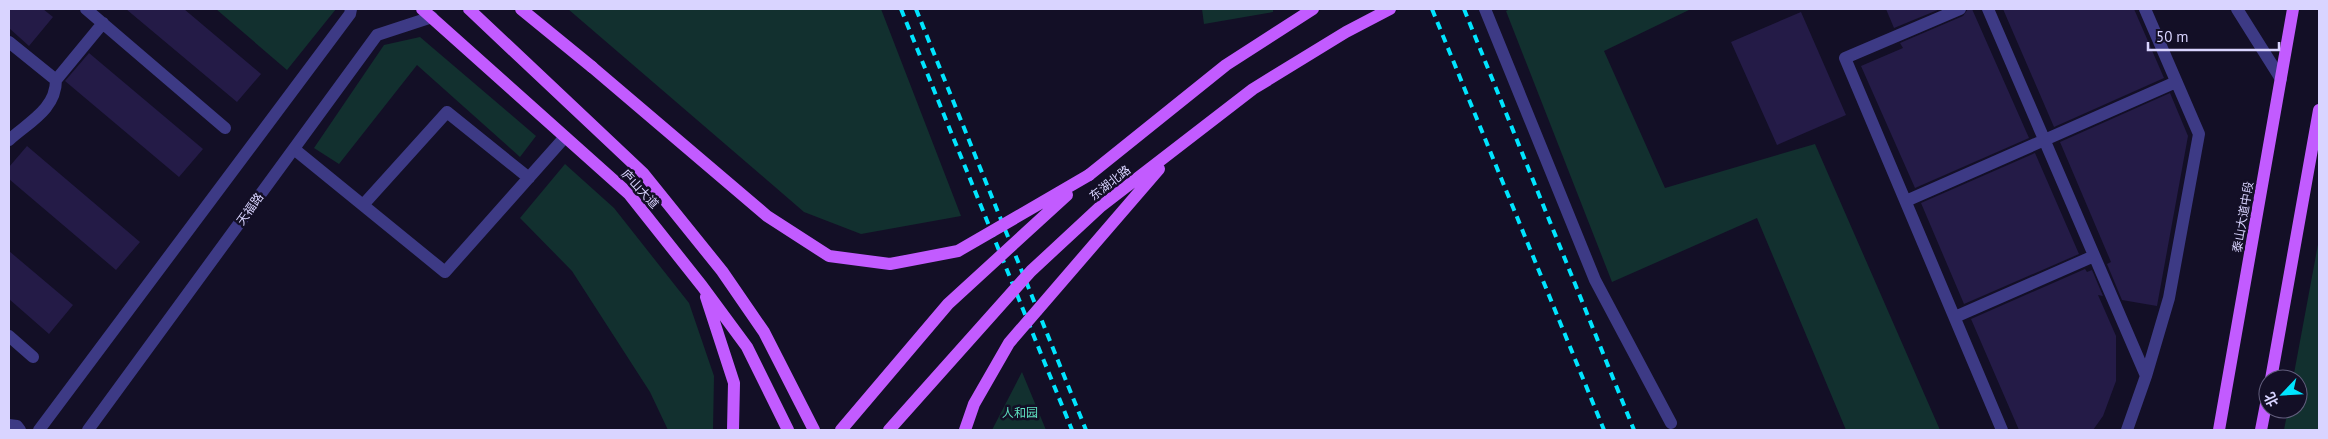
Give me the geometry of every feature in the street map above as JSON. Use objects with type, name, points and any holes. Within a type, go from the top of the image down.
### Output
[{"type":"main road","name":"庐山大道","points":[[422,9],[629,194],[702,286],[746,347],[788,430]]},
{"type":"main road","name":"庐山大道","points":[[469,9],[643,173],[722,271],[764,332],[814,430]]},
{"type":"main road","points":[[521,9],[767,216],[829,256],[890,264],[958,251],[1089,175]]},
{"type":"main road","name":"东湖北路","points":[[841,430],[948,304],[1045,214],[1089,175],[1226,64],[1313,9]]},
{"type":"main road","name":"东湖北路","points":[[889,430],[1031,271],[1100,208],[1252,89],[1346,32],[1390,9]]},
{"type":"main road","name":"泰山大道中段","points":[[2219,430],[2293,9]]},
{"type":"main road","points":[[2273,369],[2319,110]]},
{"type":"main road","points":[[966,430],[974,404],[1009,342],[1179,146]]},
{"type":"main road","points":[[702,286],[734,383],[733,430]]},
{"type":"street","points":[[86,9],[225,128]]},
{"type":"street","points":[[39,430],[350,14],[351,9]]},
{"type":"street","points":[[1485,9],[1595,280],[1671,424]]},
{"type":"street","points":[[1960,9],[1845,58],[2002,430]]},
{"type":"street","points":[[1988,9],[2146,376]]},
{"type":"street","points":[[2127,430],[2170,298],[2199,134],[2146,9]]},
{"type":"street","points":[[2237,9],[2281,79]]},
{"type":"street","name":"天福路","points":[[88,430],[377,35],[432,17]]},
{"type":"street","points":[[9,140],[50,105],[56,93],[56,80],[103,23]]},
{"type":"street","points":[[9,42],[56,80]]},
{"type":"street","points":[[1906,201],[2176,82]]},
{"type":"street","points":[[363,206],[447,112],[529,178]]},
{"type":"street","points":[[294,149],[445,272],[566,137]]},
{"type":"street","points":[[1955,317],[2094,256]]},
{"type":"street","points":[[9,336],[33,357]]},
{"type":"street","points":[[9,425],[17,426],[20,430]]},
{"type":"green space","points":[[216,9],[336,9],[287,70]]},
{"type":"green space","points":[[568,9],[881,9],[961,216],[861,234],[804,212]]},
{"type":"green space","points":[[1202,9],[1273,9],[1273,12],[1204,24]]},
{"type":"green space","points":[[1510,9],[1691,9],[1604,51],[1665,188],[1815,144],[1940,430],[1846,430],[1757,218],[1612,282],[1506,11]]},
{"type":"green space","points":[[420,37],[536,136],[520,157],[417,65],[339,164],[314,148],[384,45]]},
{"type":"green space","points":[[565,164],[614,208],[689,303],[714,376],[713,430],[668,430],[650,392],[572,271],[520,218]]},
{"type":"green space","points":[[2319,239],[2319,430],[2284,430],[2286,419],[2308,419],[2308,369],[2295,369]]},
{"type":"green space","name":"人和园","points":[[1022,372],[1046,430],[992,430]]},
{"type":"building","points":[[9,9],[43,9],[53,17],[29,46],[9,28]]},
{"type":"building","points":[[126,9],[184,9],[261,74],[237,102]]},
{"type":"building","points":[[1886,9],[1940,9],[1894,28]]},
{"type":"building","points":[[1968,9],[1972,9],[2029,138],[1915,188],[1861,66],[1903,48],[1900,43],[1963,16]]},
{"type":"building","points":[[2003,9],[2134,9],[2164,78],[2054,127]]},
{"type":"building","points":[[1801,12],[1846,115],[1777,145],[1731,42]]},
{"type":"building","points":[[89,53],[203,149],[179,177],[65,81]]},
{"type":"building","points":[[2170,93],[2188,136],[2157,306],[2122,300],[2107,264],[2111,262],[2060,142]]},
{"type":"building","points":[[27,146],[140,242],[116,270],[9,179],[9,167]]},
{"type":"building","points":[[2035,153],[2079,254],[1964,304],[1921,203]]},
{"type":"building","points":[[9,251],[73,305],[49,334],[9,299]]},
{"type":"building","points":[[2085,269],[2087,272],[2092,270],[2103,296],[2098,295],[2116,336],[2116,381],[2103,416],[2093,430],[2019,430],[1971,319]]},
{"type":"railway","points":[[901,9],[1072,430]]},
{"type":"railway","points":[[916,9],[1086,430]]},
{"type":"railway","points":[[1432,9],[1604,430]]},
{"type":"railway","points":[[1464,9],[1634,430]]}]
